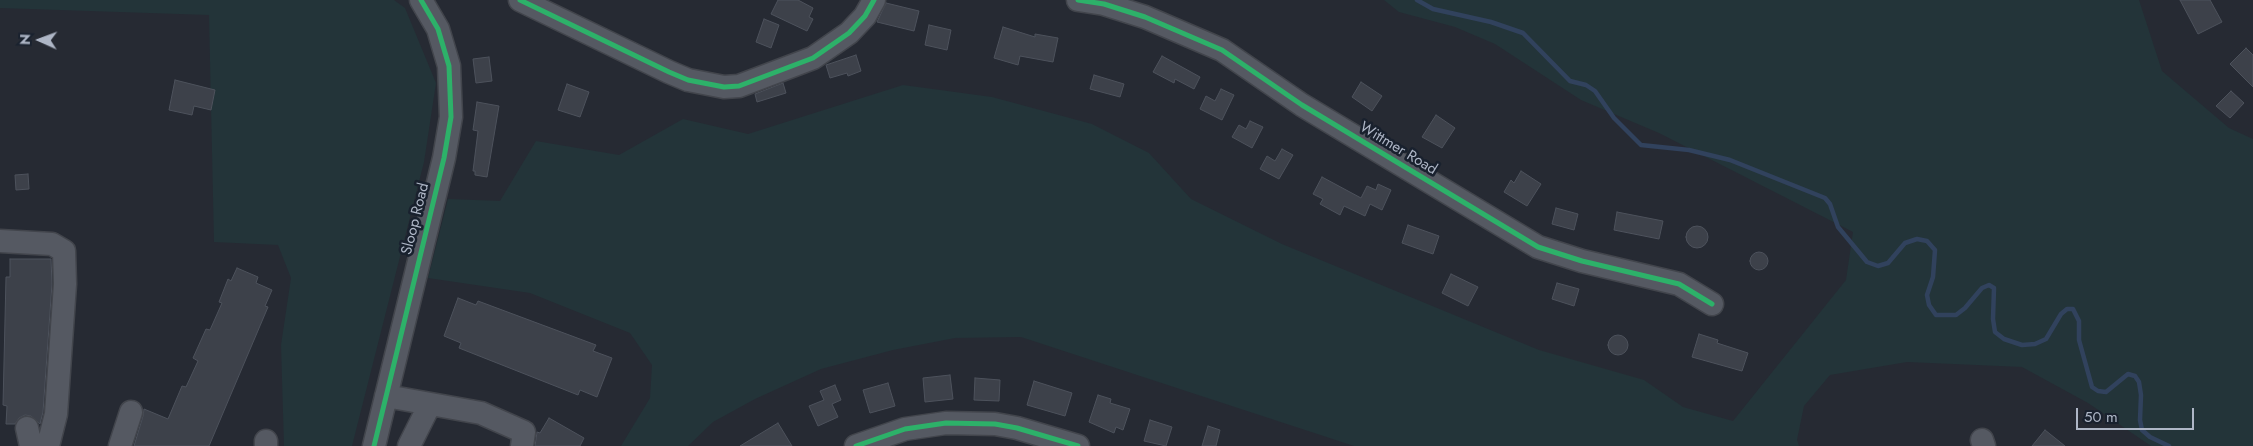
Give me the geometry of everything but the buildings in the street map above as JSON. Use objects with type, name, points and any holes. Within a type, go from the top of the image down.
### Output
[{"type":"street","name":"Sloop Road","points":[[374,446],[444,158],[451,117],[449,66],[438,29],[421,0]]},
{"type":"street","points":[[520,0],[654,66],[688,80],[724,87],[739,86],[813,58],[848,33],[865,16],[874,0]]},
{"type":"street","name":"Wittmer Road","points":[[1078,0],[1104,4],[1145,17],[1222,50],[1310,110],[1538,247],[1582,261],[1678,284],[1712,304]]},
{"type":"street","points":[[0,241],[52,244],[64,252],[65,284],[56,414],[48,446]]},
{"type":"street","points":[[386,396],[481,413],[524,432],[522,446]]},
{"type":"street","points":[[409,446],[430,404]]},
{"type":"street","points":[[120,446],[131,412]]},
{"type":"street","points":[[856,446],[904,429],[946,423],[1010,427],[1033,431],[1078,446]]},
{"type":"shaded area","points":[[0,0],[394,0],[405,8],[436,83],[424,162],[352,446],[284,446],[281,345],[291,278],[278,245],[214,242],[209,15],[0,8]]},
{"type":"shaded area","points":[[1384,0],[2139,0],[2162,71],[2229,128],[2253,139],[2253,446],[2151,446],[2088,403],[2022,367],[1907,362],[1830,375],[1804,406],[1797,440],[1799,446],[1354,446],[1021,337],[955,338],[893,350],[821,369],[755,399],[713,422],[688,446],[621,446],[650,398],[652,365],[630,333],[530,293],[428,278],[448,199],[500,201],[536,141],[619,155],[683,119],[748,134],[903,85],[992,97],[1092,124],[1149,153],[1191,199],[1282,244],[1539,350],[1644,380],[1683,407],[1733,421],[1846,280],[1853,232],[1659,133],[1581,100],[1495,44],[1455,27],[1399,12]]},
{"type":"waterway","points":[[1417,0],[1433,9],[1491,22],[1523,33],[1570,81],[1586,85],[1595,91],[1614,118],[1641,145],[1689,150],[1730,160],[1825,198],[1830,204],[1838,227],[1867,262],[1878,266],[1888,263],[1905,243],[1917,239],[1927,241],[1935,250],[1933,277],[1927,295],[1929,305],[1936,315],[1956,315],[1965,308],[1982,288],[1989,285],[1994,288],[1993,319],[1995,332],[2004,339],[2022,345],[2035,344],[2046,339],[2061,314],[2067,309],[2073,309],[2079,321],[2079,340],[2092,387],[2098,391],[2106,392],[2128,374],[2135,376],[2139,382],[2141,395],[2140,420],[2142,430],[2150,437],[2169,446]]},
{"type":"cycle path","points":[[374,446],[444,158],[451,117],[449,66],[438,29],[421,0]]},
{"type":"cycle path","points":[[520,0],[669,72],[688,80],[724,87],[739,86],[813,58],[849,33],[865,16],[874,0]]},
{"type":"cycle path","points":[[1078,0],[1104,4],[1145,17],[1222,50],[1302,105],[1538,247],[1582,261],[1679,284],[1712,304]]},
{"type":"cycle path","points":[[856,446],[905,429],[946,423],[995,424],[1017,428],[1078,446]]}]
